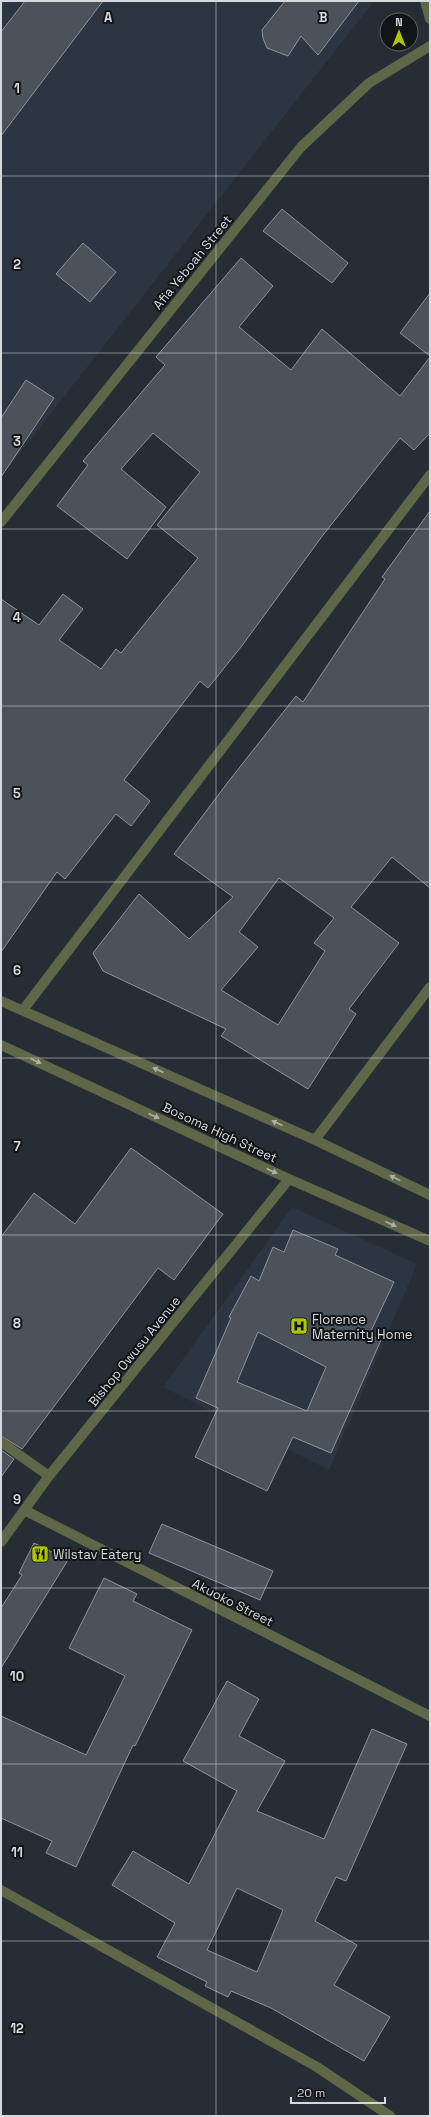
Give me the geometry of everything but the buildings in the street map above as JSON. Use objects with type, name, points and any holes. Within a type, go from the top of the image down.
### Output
[{"type":"street","points":[[425,1],[430,19]]},
{"type":"street","name":"Afia Yeboah Street","points":[[1,522],[301,147],[369,83],[430,46]]},
{"type":"street","points":[[23,1010],[430,475]]},
{"type":"street","points":[[315,1140],[430,988]]},
{"type":"street","points":[[1,1001],[315,1140],[430,1195]]},
{"type":"street","name":"Bosoma High Street","points":[[1,1045],[289,1179],[430,1242]]},
{"type":"street","name":"Bishop Owusu Avenue","points":[[1,1542],[49,1476],[289,1179]]},
{"type":"street","points":[[1,1442],[49,1476]]},
{"type":"street","name":"Akuoko Street","points":[[24,1510],[430,1716]]},
{"type":"street","points":[[1,1890],[317,2067],[390,2116]]},
{"type":"shaded area","points":[[1,1],[374,1],[1,477]]},
{"type":"shaded area","name":"Florence Maternity Home","points":[[292,1207],[417,1264],[329,1470],[163,1387]]},
{"type":"place","name":"Florence Maternity Home","points":[[299,1326]]},
{"type":"place","name":"Wilstav Eatery","points":[[40,1554]]}]
